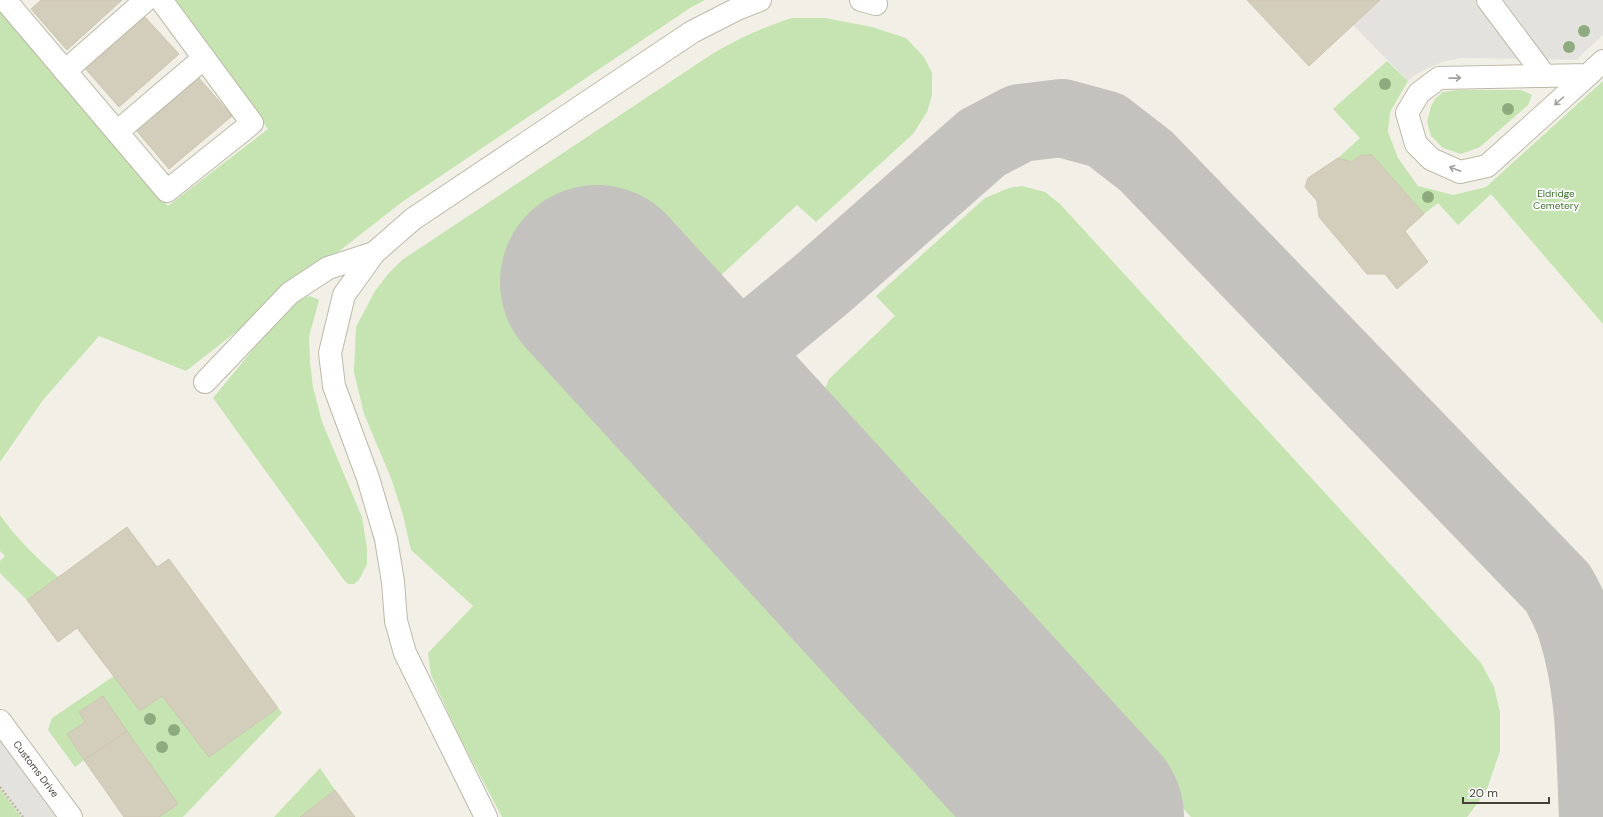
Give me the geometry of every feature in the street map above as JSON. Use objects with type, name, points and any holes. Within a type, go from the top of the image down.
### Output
[{"type":"lane","points":[[65,71],[146,0]]},
{"type":"lane","points":[[17,4],[65,71],[167,191],[252,123],[161,0]]},
{"type":"lane","points":[[486,817],[405,653],[396,621],[393,582],[386,539],[368,478],[334,386],[330,353],[344,295],[374,253],[413,219],[692,32],[737,9],[760,0]]},
{"type":"lane","points":[[1488,0],[1545,76]]},
{"type":"lane","points":[[117,132],[204,58]]},
{"type":"lane","points":[[1596,68],[1487,166],[1460,172],[1431,159],[1416,144],[1407,113],[1419,93],[1439,78],[1545,76],[1596,68]]},
{"type":"lane","points":[[206,382],[290,293],[328,268],[374,253]]},
{"type":"lane","name":"Customs Drive","points":[[0,721],[72,817]]},
{"type":"path","points":[[0,786],[23,817]]},
{"type":"green space","points":[[174,0],[705,0],[690,8],[402,202],[186,371],[99,336],[43,400],[0,462],[0,11],[168,206],[268,129]]},
{"type":"green space","points":[[792,18],[825,18],[872,27],[906,38],[924,57],[932,73],[932,95],[927,112],[913,134],[816,222],[797,205],[706,289],[654,229],[543,333],[984,817],[502,817],[459,736],[431,675],[428,653],[473,606],[411,550],[403,515],[391,478],[364,414],[354,372],[356,327],[375,291],[388,274],[402,260],[709,56],[749,34]]},
{"type":"green space","name":"Eldridge Cemetery","points":[[1387,61],[1408,81],[1390,112],[1388,132],[1398,158],[1418,186],[1453,195],[1486,187],[1603,81],[1603,324],[1491,194],[1458,225],[1438,203],[1424,214],[1372,155],[1361,155],[1352,162],[1338,158],[1360,138],[1333,109]]},
{"type":"green space","points":[[1459,90],[1521,90],[1532,95],[1528,105],[1480,147],[1461,154],[1443,148],[1431,136],[1427,122],[1431,106],[1435,99],[1443,92]]},
{"type":"green space","points":[[1022,186],[1045,192],[1060,204],[1481,663],[1494,687],[1500,712],[1500,751],[1486,792],[1467,817],[1191,817],[842,439],[832,424],[825,408],[823,393],[829,379],[895,316],[876,296],[985,198],[1009,188]]},
{"type":"green space","points":[[310,296],[319,300],[309,337],[313,387],[322,422],[362,517],[367,548],[367,564],[359,580],[354,584],[348,584],[344,580],[213,398],[287,308],[298,299]]},
{"type":"green space","points":[[0,515],[27,548],[58,577],[27,600],[0,573],[0,561],[5,556],[0,551]]},
{"type":"green space","points":[[114,676],[140,711],[162,696],[209,757],[278,708],[282,713],[183,817],[159,817],[103,696],[79,712],[85,722],[67,734],[84,760],[75,767],[48,730],[52,718]]},
{"type":"green space","points":[[320,768],[335,790],[300,817],[274,817]]},
{"type":"green space","points":[[0,789],[21,817],[0,817]]},
{"type":"shaded area","points":[[1380,0],[1603,0],[1603,35],[1576,60],[1462,58],[1442,62],[1416,74],[1408,81],[1353,25]]},
{"type":"shaded area","points":[[0,721],[71,817],[21,817],[0,789]]},
{"type":"building","points":[[41,0],[122,0],[67,50],[31,9]]},
{"type":"building","points":[[1247,0],[1380,0],[1309,66]]},
{"type":"building","points":[[143,15],[179,54],[119,107],[84,67]]},
{"type":"building","points":[[198,77],[232,116],[169,169],[136,130]]},
{"type":"building","points":[[1361,155],[1372,155],[1424,214],[1405,231],[1428,262],[1397,289],[1385,274],[1367,274],[1319,217],[1317,201],[1305,187],[1308,178],[1338,158],[1352,162]]},
{"type":"building","points":[[127,527],[157,567],[169,559],[278,708],[209,757],[162,696],[140,711],[77,628],[58,642],[27,600]]},
{"type":"building","points":[[103,696],[127,731],[84,760],[67,734],[85,722],[79,712]]},
{"type":"building","points":[[127,731],[178,804],[159,817],[124,817],[84,760]]},
{"type":"building","points":[[335,790],[355,817],[300,817]]},
{"type":"taxiway","points":[[796,500],[758,452],[739,412],[739,374],[753,341],[822,284],[982,143],[1020,123],[1062,118],[1106,130],[1146,161],[1558,588],[1569,608],[1575,624],[1588,675],[1594,722],[1598,817]]},
{"type":"runway","points":[[597,282],[1087,817]]}]
